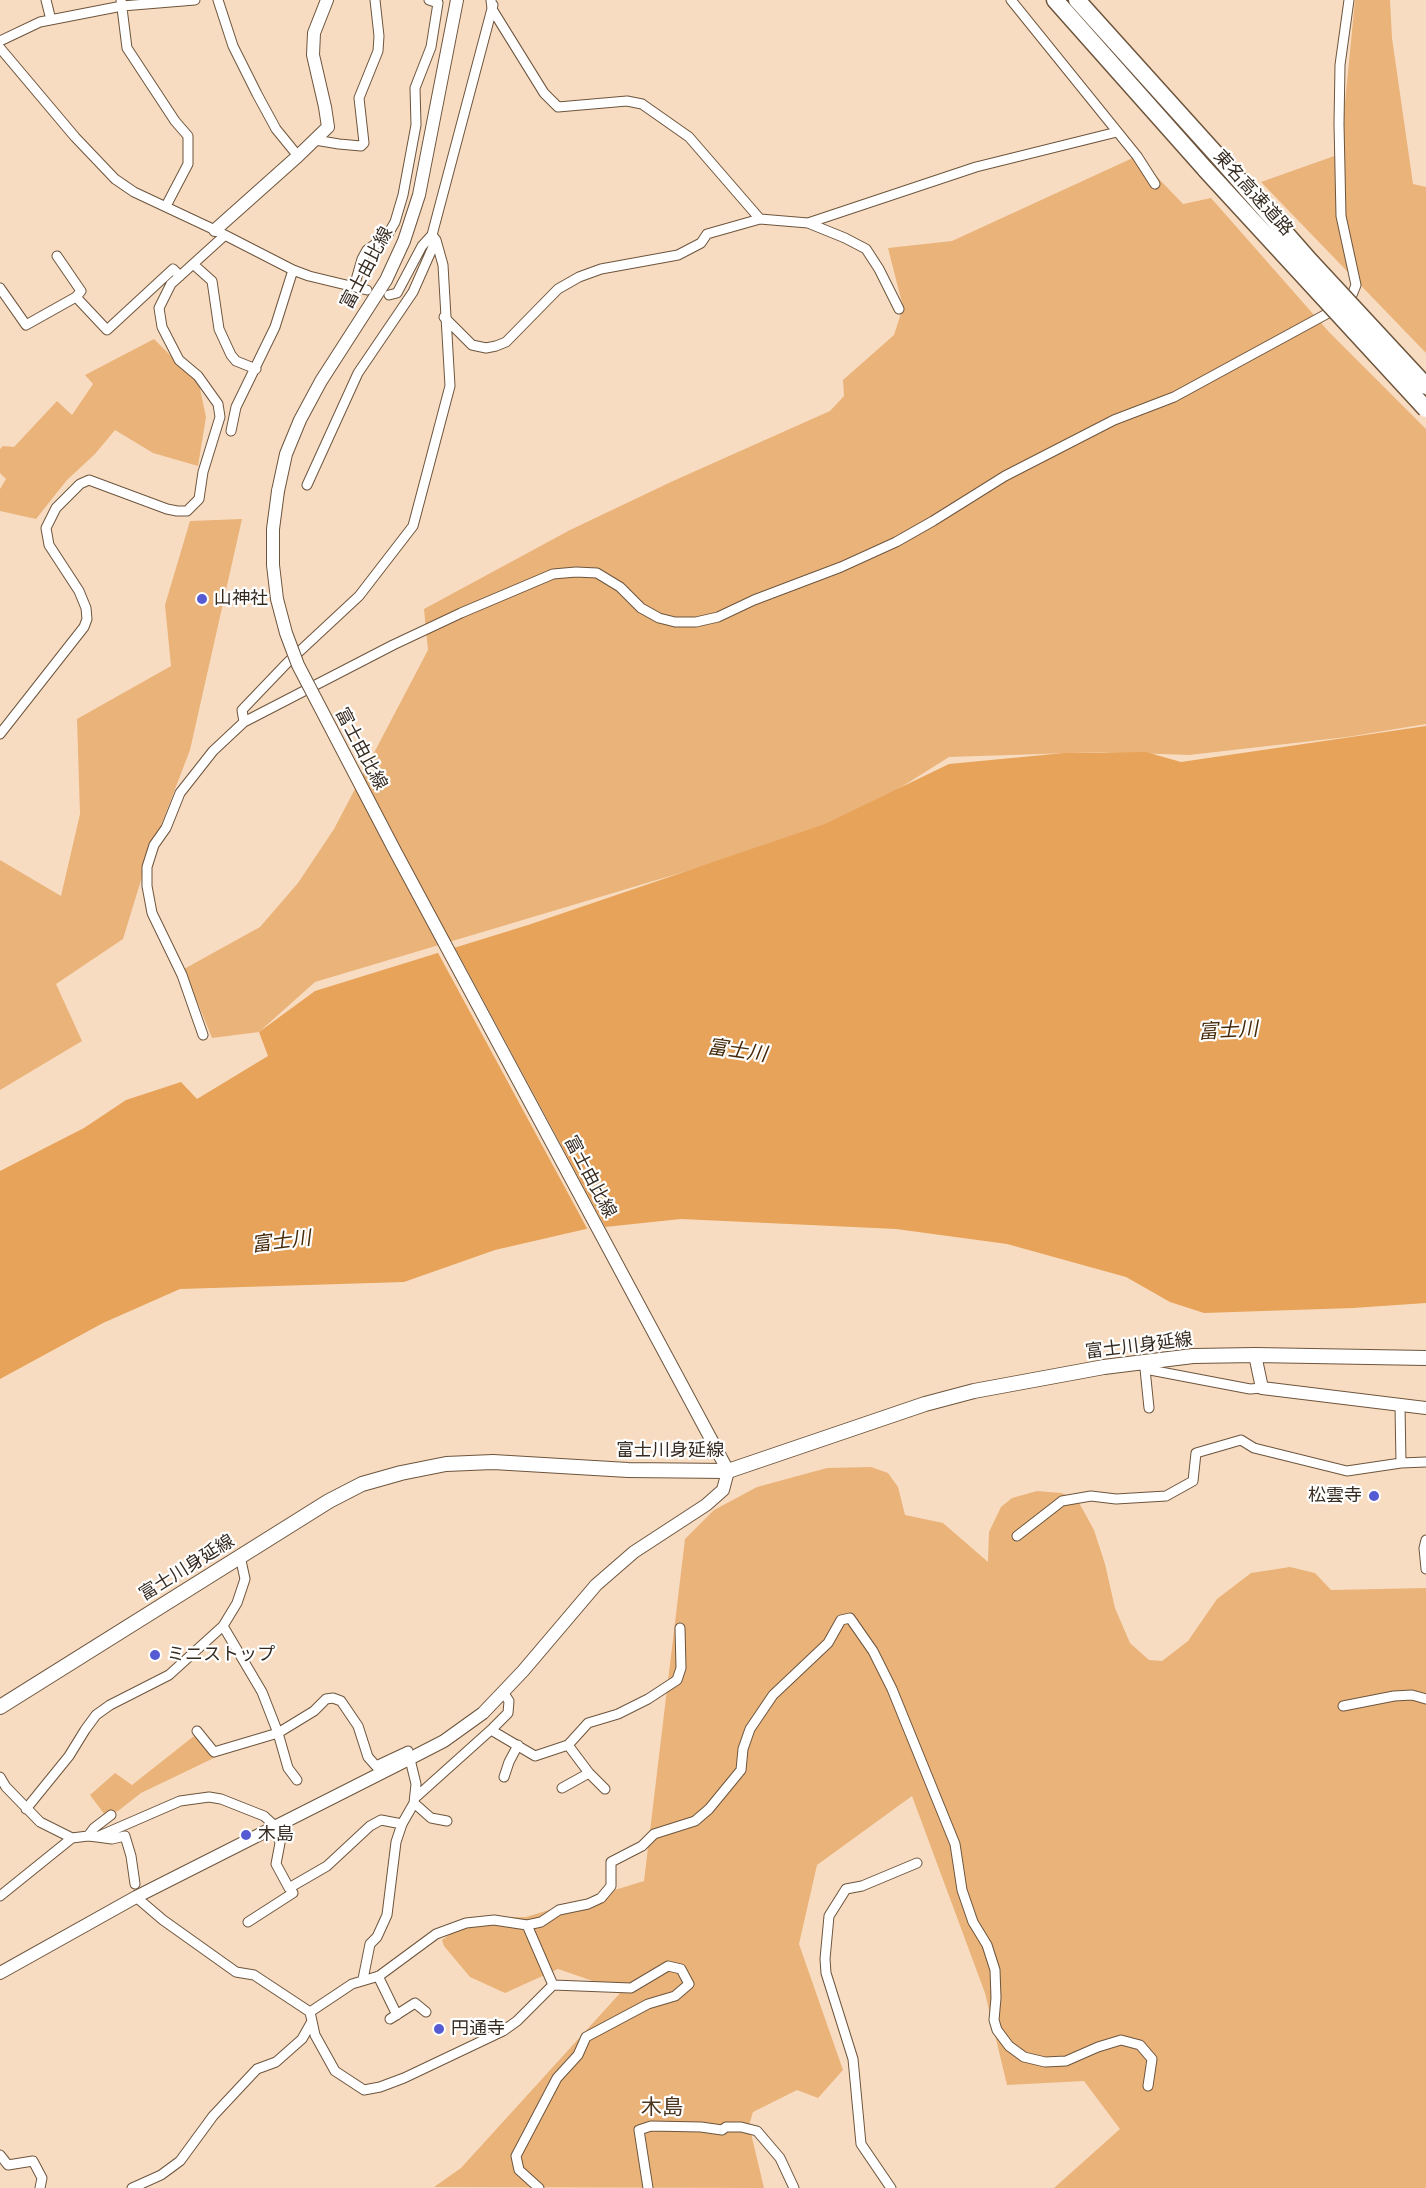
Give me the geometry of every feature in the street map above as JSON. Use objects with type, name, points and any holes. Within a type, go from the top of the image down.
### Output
[{"type":"highway","name":"東名高速道路","points":[[1055,0],[1206,170],[1426,409]]},
{"type":"highway","name":"東名高速道路","points":[[1077,0],[1310,261],[1426,386]]},
{"type":"main road","points":[[220,233],[328,127],[313,55],[314,33],[327,0]]},
{"type":"main road","name":"富士由比線","points":[[457,0],[419,195],[404,241],[386,280],[321,381],[300,420],[286,454],[273,529],[273,565],[277,599],[298,665],[728,1471]]},
{"type":"main road","points":[[1255,1355],[1262,1388],[1426,1408]]},
{"type":"main road","name":"富士川身延線","points":[[0,1707],[240,1556],[354,1488],[401,1473],[446,1464],[493,1462],[628,1470],[728,1471],[925,1404],[974,1391],[1104,1367],[1164,1358],[1255,1355],[1426,1358]]},
{"type":"main road","points":[[0,1973],[136,1897],[444,1741],[483,1713],[596,1586],[634,1552],[706,1505],[723,1490],[728,1471]]},
{"type":"street","points":[[46,0],[51,20]]},
{"type":"street","points":[[0,41],[40,22],[121,3],[195,0]]},
{"type":"street","points":[[218,0],[233,46],[257,94],[276,129],[298,156]]},
{"type":"street","points":[[315,140],[361,146],[364,143],[359,98],[378,51],[379,36],[375,0]]},
{"type":"street","points":[[354,287],[362,259],[367,250],[387,236],[395,222],[403,195],[416,125],[415,88],[431,46],[438,3],[429,0]]},
{"type":"street","points":[[1011,0],[1137,156],[1155,184]]},
{"type":"street","points":[[203,1035],[182,975],[152,913],[147,886],[147,867],[154,845],[166,828],[180,793],[213,751],[244,722],[461,613],[554,574],[597,573],[620,587],[642,608],[659,618],[675,622],[696,622],[718,617],[896,542],[1005,476],[1114,420],[1174,397],[1343,305],[1352,295],[1356,285],[1341,216],[1340,65],[1349,0]]},
{"type":"street","points":[[121,3],[127,48],[175,121],[188,136],[189,165],[166,206]]},
{"type":"street","points":[[493,3],[544,93],[558,107],[627,101],[642,104],[689,137],[760,219]]},
{"type":"street","points":[[307,485],[358,373],[413,292],[434,237],[493,3]]},
{"type":"street","points":[[0,48],[75,137],[115,179],[134,192],[292,270],[367,290]]},
{"type":"street","points":[[808,223],[976,167],[1117,132]]},
{"type":"street","points":[[444,316],[472,345],[486,348],[496,346],[506,342],[558,289],[579,277],[601,269],[678,255],[701,243],[706,234],[760,219],[808,223],[866,249],[879,268],[899,309]]},
{"type":"street","points":[[0,734],[84,627],[87,619],[86,608],[79,591],[49,544],[46,528],[56,508],[80,484],[89,480],[177,512],[187,511],[199,499],[203,472],[220,417],[218,404],[198,376],[179,360],[162,327],[159,308],[171,284],[193,264],[220,233]]},
{"type":"street","points":[[244,722],[242,710],[287,663],[359,596],[413,526],[450,386],[444,316],[443,266],[434,237]]},
{"type":"street","points":[[389,295],[397,293],[422,246],[434,237]]},
{"type":"street","points":[[0,288],[26,325],[76,297],[81,291],[57,256]]},
{"type":"street","points":[[193,264],[212,281],[219,329],[231,355],[237,361],[256,369]]},
{"type":"street","points":[[76,297],[107,330],[173,269],[180,276]]},
{"type":"street","points":[[231,431],[236,406],[275,327],[292,270]]},
{"type":"street","points":[[1149,1408],[1145,1369],[1250,1389],[1262,1388]]},
{"type":"street","points":[[1400,1406],[1401,1462]]},
{"type":"street","points":[[1017,1536],[1062,1501],[1091,1496],[1116,1499],[1166,1496],[1193,1481],[1196,1453],[1241,1440],[1254,1448],[1347,1471],[1401,1462],[1426,1462]]},
{"type":"street","points":[[1426,1540],[1424,1548],[1426,1569]]},
{"type":"street","points":[[26,1809],[69,1756],[96,1715],[110,1705],[169,1675],[223,1626],[237,1603],[245,1580],[240,1556]]},
{"type":"street","points":[[310,2012],[352,1984],[378,1976],[436,1934],[466,1923],[494,1920],[526,1925],[541,1922],[559,1910],[588,1904],[601,1898],[611,1886],[611,1862],[642,1846],[654,1834],[695,1821],[709,1809],[741,1770],[743,1749],[750,1729],[773,1695],[828,1643],[841,1620],[850,1618],[873,1651],[892,1689],[955,1844],[962,1890],[973,1922],[987,1945],[994,1970],[996,1998],[994,2020],[997,2030],[1009,2046],[1024,2057],[1045,2062],[1066,2061],[1120,2040],[1140,2045],[1152,2059],[1148,2086]]},
{"type":"street","points":[[223,1626],[262,1692],[278,1733],[288,1768],[297,1780]]},
{"type":"street","points":[[491,1730],[536,1756],[568,1745],[588,1723],[618,1714],[648,1699],[677,1680],[681,1668],[680,1628]]},
{"type":"street","points":[[363,1979],[370,1944],[377,1937],[387,1915],[396,1842],[402,1824],[414,1801],[508,1713],[509,1701],[503,1692]]},
{"type":"street","points":[[1343,1706],[1394,1696],[1412,1695],[1426,1699]]},
{"type":"street","points":[[197,1731],[214,1752],[278,1733],[314,1711],[326,1699],[333,1698],[341,1701],[358,1725],[368,1757],[376,1766],[408,1750],[416,1784],[414,1801]]},
{"type":"street","points":[[504,1777],[518,1745]]},
{"type":"street","points":[[568,1745],[589,1773],[605,1789]]},
{"type":"street","points":[[562,1788],[589,1773]]},
{"type":"street","points":[[0,1777],[6,1787],[40,1822],[72,1838],[93,1836],[112,1839],[125,1836],[135,1884]]},
{"type":"street","points":[[93,1836],[180,1801],[209,1797],[220,1799],[264,1816],[275,1826],[280,1843],[276,1864],[289,1888],[327,1866],[370,1826],[381,1820],[402,1824]]},
{"type":"street","points":[[414,1801],[431,1818],[447,1821]]},
{"type":"street","points":[[93,1836],[93,1828],[111,1815]]},
{"type":"street","points":[[0,1896],[72,1838]]},
{"type":"street","points":[[891,2188],[861,2144],[853,2059],[826,1973],[825,1959],[829,1916],[846,1889],[862,1886],[917,1863]]},
{"type":"street","points":[[249,1922],[293,1893]]},
{"type":"street","points":[[136,1897],[163,1920],[236,1972],[254,1975],[310,2012]]},
{"type":"street","points":[[526,1925],[554,1985]]},
{"type":"street","points":[[310,2012],[315,2035],[335,2071],[364,2090],[404,2078],[503,2031],[517,2021],[554,1985],[631,1988],[668,1966],[681,1969],[689,1984],[675,1996],[648,2004],[586,2037],[578,2055],[557,2078],[516,2156],[519,2170],[539,2188]]},
{"type":"street","points":[[378,1976],[393,2017],[415,2003],[426,2012]]},
{"type":"street","points":[[132,2188],[161,2175],[180,2161],[213,2116],[257,2069],[276,2062],[302,2039],[311,2023]]},
{"type":"street","points":[[648,2188],[639,2130],[651,2126],[701,2127],[722,2130],[726,2127],[741,2127],[757,2131],[780,2158],[794,2188]]},
{"type":"street","points":[[0,2155],[8,2165],[33,2161],[42,2178],[40,2188]]},
{"type":"shaded area","points":[[1355,0],[1390,0],[1392,38],[1413,184],[1426,187],[1426,353],[1261,182],[1340,154]]},
{"type":"shaded area","points":[[1137,156],[1183,204],[1211,198],[1329,332],[1426,429],[1426,724],[1347,737],[1189,755],[1102,752],[949,757],[841,825],[315,982],[259,1032],[212,1038],[184,969],[260,927],[298,883],[334,829],[428,650],[424,609],[570,530],[830,411],[844,396],[843,380],[894,335],[903,307],[888,248],[952,241]]},
{"type":"shaded area","points":[[154,339],[199,384],[206,417],[198,466],[153,453],[115,430],[95,454],[67,480],[36,519],[0,511],[0,489],[6,479],[0,473],[0,449],[3,446],[14,447],[57,401],[72,415],[93,384],[85,375]]},
{"type":"shaded area","points":[[242,519],[190,750],[145,867],[123,939],[56,984],[82,1041],[0,1090],[0,860],[61,896],[80,814],[77,719],[171,666],[165,605],[190,521]]},
{"type":"shaded area","points":[[871,1467],[888,1473],[898,1487],[905,1515],[943,1523],[988,1562],[989,1532],[1001,1507],[1012,1498],[1037,1491],[1061,1493],[1077,1499],[1094,1530],[1115,1608],[1130,1643],[1149,1660],[1162,1661],[1188,1641],[1217,1599],[1251,1573],[1290,1567],[1315,1573],[1331,1590],[1426,1588],[1426,2188],[1054,2188],[1120,2129],[1084,2081],[1007,2085],[985,1993],[912,1796],[817,1865],[799,1944],[843,2070],[818,2098],[797,2090],[753,2112],[749,2125],[764,2188],[434,2187],[461,2168],[622,1991],[558,1969],[505,1993],[470,1977],[444,1946],[442,1940],[473,1918],[526,1917],[644,1881],[685,1539],[714,1510],[757,1487],[827,1468]]},
{"type":"shaded area","points":[[194,1736],[216,1757],[141,1793],[118,1811],[105,1815],[90,1795],[115,1773],[132,1785]]},
{"type":"water","name":"富士川","points":[[1426,726],[1426,1303],[1204,1313],[1170,1302],[1126,1277],[1007,1244],[896,1229],[681,1219],[586,1229],[495,1250],[404,1282],[180,1289],[103,1323],[0,1379],[0,1171],[84,1128],[126,1100],[181,1082],[197,1099],[268,1056],[259,1032],[315,991],[528,925],[825,824],[949,764],[1064,753],[1146,752],[1181,762]]},
{"type":"pier","points":[[454,946],[607,1230],[589,1232],[437,951]]},
{"type":"place","name":"山神社","points":[[202,599]]},
{"type":"place","name":"松雲寺","points":[[1374,1496]]},
{"type":"place","name":"ミニストップ","points":[[155,1655]]},
{"type":"place","name":"木島","points":[[246,1835]]},
{"type":"place","name":"円通寺","points":[[439,2029]]},
{"type":"district","name":"木島","points":[[662,2108]]}]
